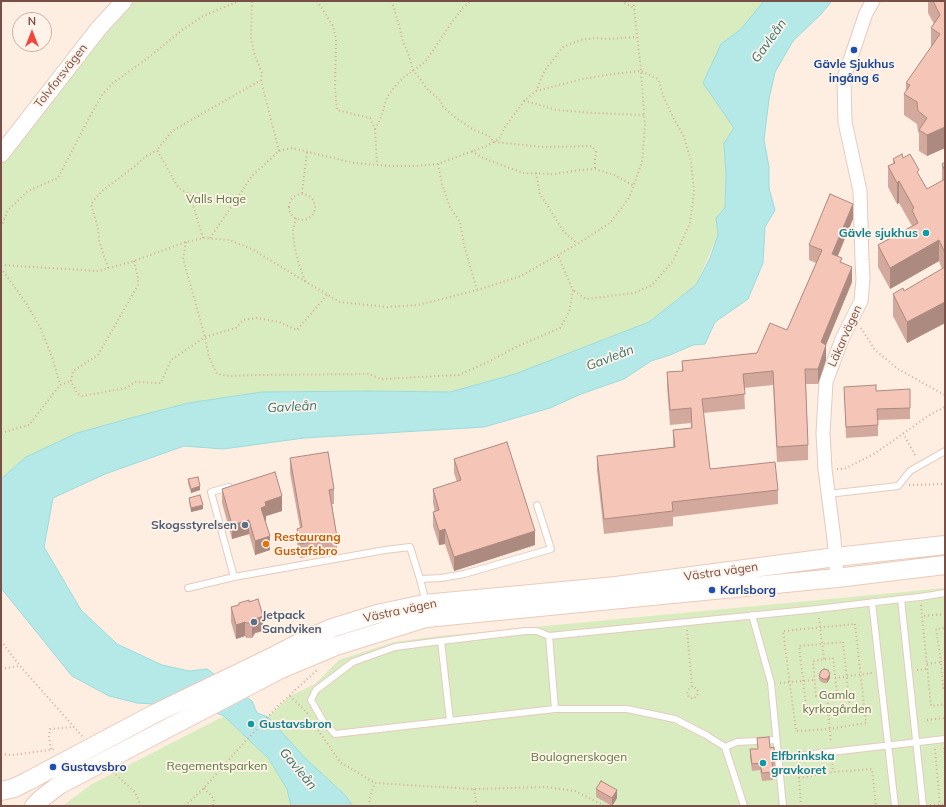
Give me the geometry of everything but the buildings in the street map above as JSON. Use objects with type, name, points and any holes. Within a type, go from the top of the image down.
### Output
[{"type":"main road","name":"Västra vägen","points":[[1,790],[14,788],[154,714],[278,662],[336,646],[425,611],[836,557],[945,545]]},
{"type":"main road","name":"Västra vägen","points":[[425,611],[838,578],[945,565]]},
{"type":"main road","name":"Västra vägen","points":[[34,806],[59,785],[166,729],[278,662]]},
{"type":"street","name":"Tolvforsvägen","points":[[1,154],[99,28],[124,1]]},
{"type":"street","name":"Läkarvägen","points":[[836,557],[825,469],[823,434],[826,382],[842,339],[861,301],[863,279],[860,190],[844,122],[844,78],[866,13],[873,1]]},
{"type":"street","points":[[836,557],[838,578]]},
{"type":"lane","points":[[828,494],[898,486],[910,471],[945,451]]},
{"type":"lane","points":[[232,486],[211,492],[234,577]]},
{"type":"lane","points":[[420,579],[441,578],[464,574],[552,549],[537,505]]},
{"type":"lane","points":[[188,588],[234,577],[385,550],[410,547],[424,595],[425,611]]},
{"type":"lane","points":[[744,806],[725,746],[675,719],[627,709],[555,709],[335,734],[323,721],[311,700],[316,690],[353,662],[394,647],[525,631],[537,631],[549,636],[817,609],[945,593]]},
{"type":"lane","points":[[901,598],[923,806]]},
{"type":"lane","points":[[872,602],[895,806]]},
{"type":"lane","points":[[752,615],[771,683],[783,806]]},
{"type":"lane","points":[[549,636],[555,709]]},
{"type":"lane","points":[[441,641],[450,721]]},
{"type":"lane","points":[[778,758],[945,739]]},
{"type":"lane","points":[[725,746],[737,742],[776,740]]},
{"type":"path","points":[[1,227],[8,210],[28,191],[58,178],[102,95],[113,83],[203,16],[239,1]]},
{"type":"path","points":[[252,1],[251,39],[254,56],[262,73],[262,80],[279,151]]},
{"type":"path","points":[[317,1],[333,26],[336,39],[334,88],[337,110],[370,118],[375,129],[377,165]]},
{"type":"path","points":[[392,1],[403,42],[413,70],[426,88],[441,101],[442,106],[456,118],[474,130],[489,136],[494,142],[545,146],[592,146],[596,152],[595,169]]},
{"type":"path","points":[[375,129],[380,120],[387,97],[396,85],[426,61],[452,22],[463,8],[471,1]]},
{"type":"path","points":[[621,1],[634,8]]},
{"type":"path","points":[[1,265],[98,271],[134,261],[186,242],[203,238],[229,240],[252,248],[340,302],[387,308],[418,305],[477,290],[521,276],[610,223],[629,198],[634,186],[642,162],[645,126],[634,1]]},
{"type":"path","points":[[536,91],[545,70],[563,47],[581,40],[596,38],[608,39],[638,37]]},
{"type":"path","points":[[210,238],[252,176],[279,151],[292,148],[354,163],[377,165],[417,166],[438,164],[494,142],[498,139],[524,101],[536,91],[582,79],[641,71],[658,78],[664,98],[684,138],[691,161],[694,192],[690,223],[673,261],[652,285],[634,293],[586,299],[573,290],[558,255]]},
{"type":"path","points":[[108,268],[99,240],[98,228],[91,204],[102,191],[145,157],[157,150],[172,131],[262,80]]},
{"type":"path","points":[[524,101],[556,110],[644,115]]},
{"type":"path","points":[[157,150],[178,187],[190,195],[203,238]]},
{"type":"path","points":[[472,151],[483,158],[523,173],[554,174],[595,169],[614,175],[634,186]]},
{"type":"path","points":[[302,193],[307,152]]},
{"type":"path","points":[[438,164],[442,184],[450,207],[460,222],[464,245],[477,290]]},
{"type":"path","points":[[536,173],[540,194],[564,232],[577,244]]},
{"type":"path","points":[[302,193],[311,196],[314,199],[316,208],[312,216],[304,220],[296,218],[290,212],[289,207],[294,196],[302,193]]},
{"type":"path","points":[[296,218],[293,231],[294,244],[298,261],[306,282]]},
{"type":"path","points":[[186,242],[183,259],[206,337],[209,357],[217,374],[229,376],[369,374],[380,379],[459,375],[516,347],[560,328],[569,312],[573,290]]},
{"type":"path","points":[[134,261],[138,285],[98,355],[73,371],[72,381],[77,393],[82,396],[126,388],[135,382],[161,383],[171,360],[206,337],[236,328],[243,320],[257,318],[279,322],[297,330],[327,294]]},
{"type":"path","points":[[1,268],[26,303],[41,329],[53,360],[60,384]]},
{"type":"path","points":[[853,317],[875,350],[898,369],[945,395]]},
{"type":"path","points":[[1,433],[29,425],[60,384],[72,381]]},
{"type":"path","points":[[825,469],[844,469],[874,454],[931,414],[945,407]]},
{"type":"path","points":[[903,434],[921,465]]},
{"type":"path","points":[[898,486],[945,484]]},
{"type":"path","points":[[817,609],[824,659]]},
{"type":"path","points":[[945,614],[922,616],[932,706],[945,704]]},
{"type":"path","points":[[686,622],[692,686],[689,689],[688,694],[689,697],[693,699],[697,696],[698,692],[697,689],[692,686]]},
{"type":"path","points":[[855,624],[861,674],[866,723],[830,729],[796,731],[783,631],[855,624]]},
{"type":"path","points":[[945,628],[936,629],[943,688],[945,688]]},
{"type":"path","points":[[1,641],[20,666],[82,737]]},
{"type":"path","points":[[843,642],[850,709],[828,713],[807,714],[799,646],[822,644],[843,642]]},
{"type":"path","points":[[833,658],[835,678],[837,693],[816,696],[812,661],[833,658]]},
{"type":"path","points":[[927,664],[941,662]]},
{"type":"path","points":[[1,669],[20,666]]},
{"type":"path","points":[[835,678],[879,673]]},
{"type":"path","points":[[771,683],[814,680]]},
{"type":"path","points":[[827,695],[833,772]]},
{"type":"path","points":[[185,806],[204,788],[278,706],[290,696],[311,718]]},
{"type":"path","points":[[927,720],[945,718]]},
{"type":"path","points":[[51,749],[49,736],[50,729],[74,727]]},
{"type":"path","points":[[318,729],[340,762],[375,783],[474,789],[546,787],[574,791],[605,806]]},
{"type":"path","points":[[934,740],[939,805]]},
{"type":"path","points":[[801,806],[799,778],[833,772],[872,768],[876,806]]},
{"type":"path","points":[[112,771],[135,792],[141,806]]},
{"type":"path","points":[[369,806],[370,796],[375,783]]},
{"type":"path","points":[[204,788],[214,799],[213,806]]},
{"type":"path","points":[[474,789],[477,806]]},
{"type":"path","points":[[923,806],[945,804]]},
{"type":"green space","name":"Valls Hage","points":[[124,1],[764,1],[740,30],[721,44],[703,83],[734,128],[724,143],[726,175],[725,208],[716,218],[718,235],[696,285],[649,322],[515,374],[450,392],[262,392],[188,403],[77,433],[26,457],[1,479],[1,154]]},
{"type":"green space","name":"Gamla kyrkogården","points":[[945,588],[945,806],[353,806],[345,795],[306,759],[268,717],[290,696],[315,684],[339,660],[394,642],[440,636]]},
{"type":"green space","name":"Regementsparken","points":[[224,716],[269,759],[287,789],[291,806],[62,806],[92,784]]},
{"type":"water","name":"Gavleån","points":[[764,1],[832,1],[793,41],[775,72],[769,99],[764,140],[769,167],[769,188],[775,210],[765,227],[763,263],[748,299],[715,322],[705,344],[693,345],[651,361],[624,379],[581,394],[550,408],[484,427],[304,438],[223,449],[184,446],[105,474],[53,498],[44,547],[81,610],[117,644],[162,665],[189,671],[207,669],[252,701],[257,713],[268,717],[306,759],[345,795],[353,806],[291,806],[287,789],[269,759],[224,716],[201,707],[137,703],[109,696],[72,676],[1,588],[1,479],[26,457],[77,433],[188,403],[262,392],[450,392],[515,374],[649,322],[696,285],[710,258],[718,235],[716,218],[725,208],[726,175],[724,143],[734,128],[703,83],[721,44],[740,30]]},
{"type":"place","name":"Gävle Sjukhus ingång 6","points":[[854,50]]},
{"type":"place","name":"Gävle sjukhus","points":[[926,233]]},
{"type":"place","name":"Skogsstyrelsen","points":[[245,525]]},
{"type":"place","name":"Restaurang Gustafsbro","points":[[266,544]]},
{"type":"place","name":"Karlsborg","points":[[712,590]]},
{"type":"place","name":"Jetpack Sandviken","points":[[254,622]]},
{"type":"place","name":"Gustavsbron","points":[[251,724]]},
{"type":"place","name":"Elfbrinkska gravkoret","points":[[763,763]]},
{"type":"place","name":"Gustavsbro","points":[[53,767]]},
{"type":"park label","name":"Boulognerskogen","points":[[579,757]]}]
